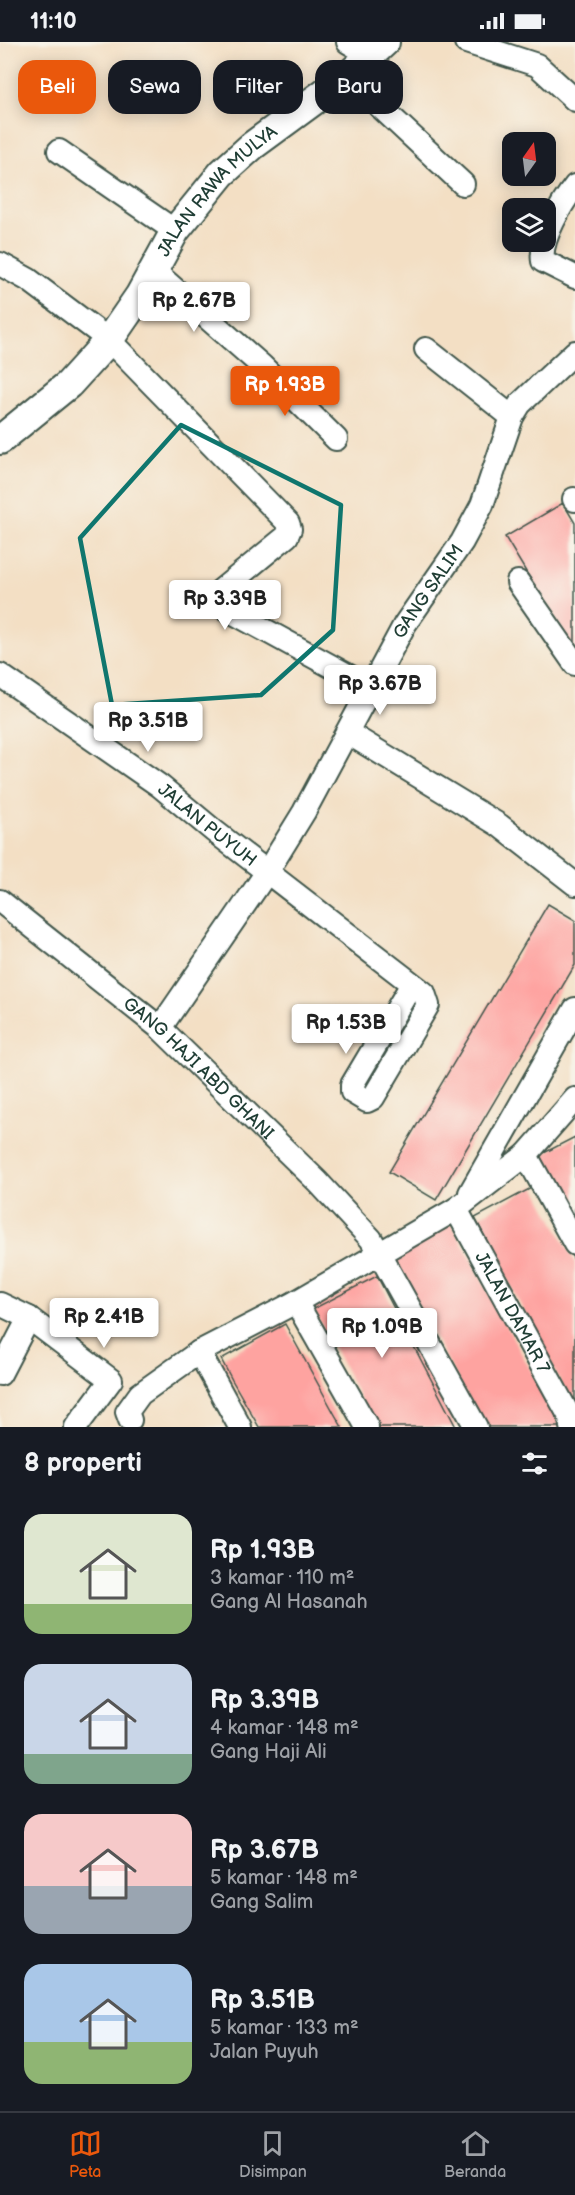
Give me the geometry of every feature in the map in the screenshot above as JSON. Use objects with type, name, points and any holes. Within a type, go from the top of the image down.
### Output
[{"type":"main road","name":"JALAN RAWA MULYA","points":[[0,440],[69,384],[109,340],[154,271],[175,231],[235,160],[363,53]]},
{"type":"street","points":[[466,42],[537,65],[575,100]]},
{"type":"street","points":[[363,53],[375,102],[464,184]]},
{"type":"street","points":[[59,151],[175,231]]},
{"type":"street","points":[[575,186],[552,224],[542,254],[543,261],[575,277]]},
{"type":"street","points":[[0,264],[29,280],[109,340],[288,523],[290,529],[286,536],[220,591],[218,598],[221,606],[371,688]]},
{"type":"street","points":[[154,271],[261,366],[336,439]]},
{"type":"street","points":[[426,349],[512,417]]},
{"type":"street","name":"GANG SALIM","points":[[160,1028],[267,872],[348,733],[405,624],[446,568],[482,506],[512,417],[532,391],[575,352]]},
{"type":"street","points":[[519,582],[575,664]]},
{"type":"street","name":"JALAN PUYUH","points":[[0,675],[160,786],[424,993],[428,1005],[373,1098],[367,1101],[352,1092],[352,1085],[412,984]]},
{"type":"street","points":[[348,733],[499,825],[575,884]]},
{"type":"street","name":"GANG HAJI ABD GHANI","points":[[0,901],[160,1028],[318,1182],[380,1252],[476,1427]]},
{"type":"street","points":[[460,1206],[575,1010]]},
{"type":"street","points":[[130,1420],[127,1412],[140,1394],[199,1352],[296,1302],[460,1206],[525,1155],[575,1099]]},
{"type":"street","points":[[525,1155],[575,1244]]},
{"type":"street","name":"JALAN DAMAR 7","points":[[460,1206],[570,1422]]},
{"type":"street","points":[[296,1302],[367,1427]]},
{"type":"street","points":[[0,1304],[29,1318],[111,1380],[140,1394]]},
{"type":"street","points":[[0,1374],[29,1318]]},
{"type":"street","points":[[199,1352],[240,1427]]},
{"type":"street","points":[[76,1427],[111,1380]]},
{"type":"highlighted area","points":[[181,425],[341,505],[333,630],[261,695],[112,705],[80,538]]},
{"type":"building","points":[[563,503],[575,523],[575,653],[505,537]]},
{"type":"building","points":[[548,904],[575,920],[575,965],[436,1200],[389,1172]]},
{"type":"building","points":[[575,1137],[575,1229],[536,1157]]},
{"type":"building","points":[[535,1186],[575,1262],[575,1410],[475,1218]]},
{"type":"building","points":[[451,1222],[562,1427],[484,1427],[389,1255]]},
{"type":"building","points":[[377,1276],[456,1427],[375,1427],[313,1309]]},
{"type":"building","points":[[285,1324],[342,1427],[259,1427],[232,1380],[221,1359]]}]
